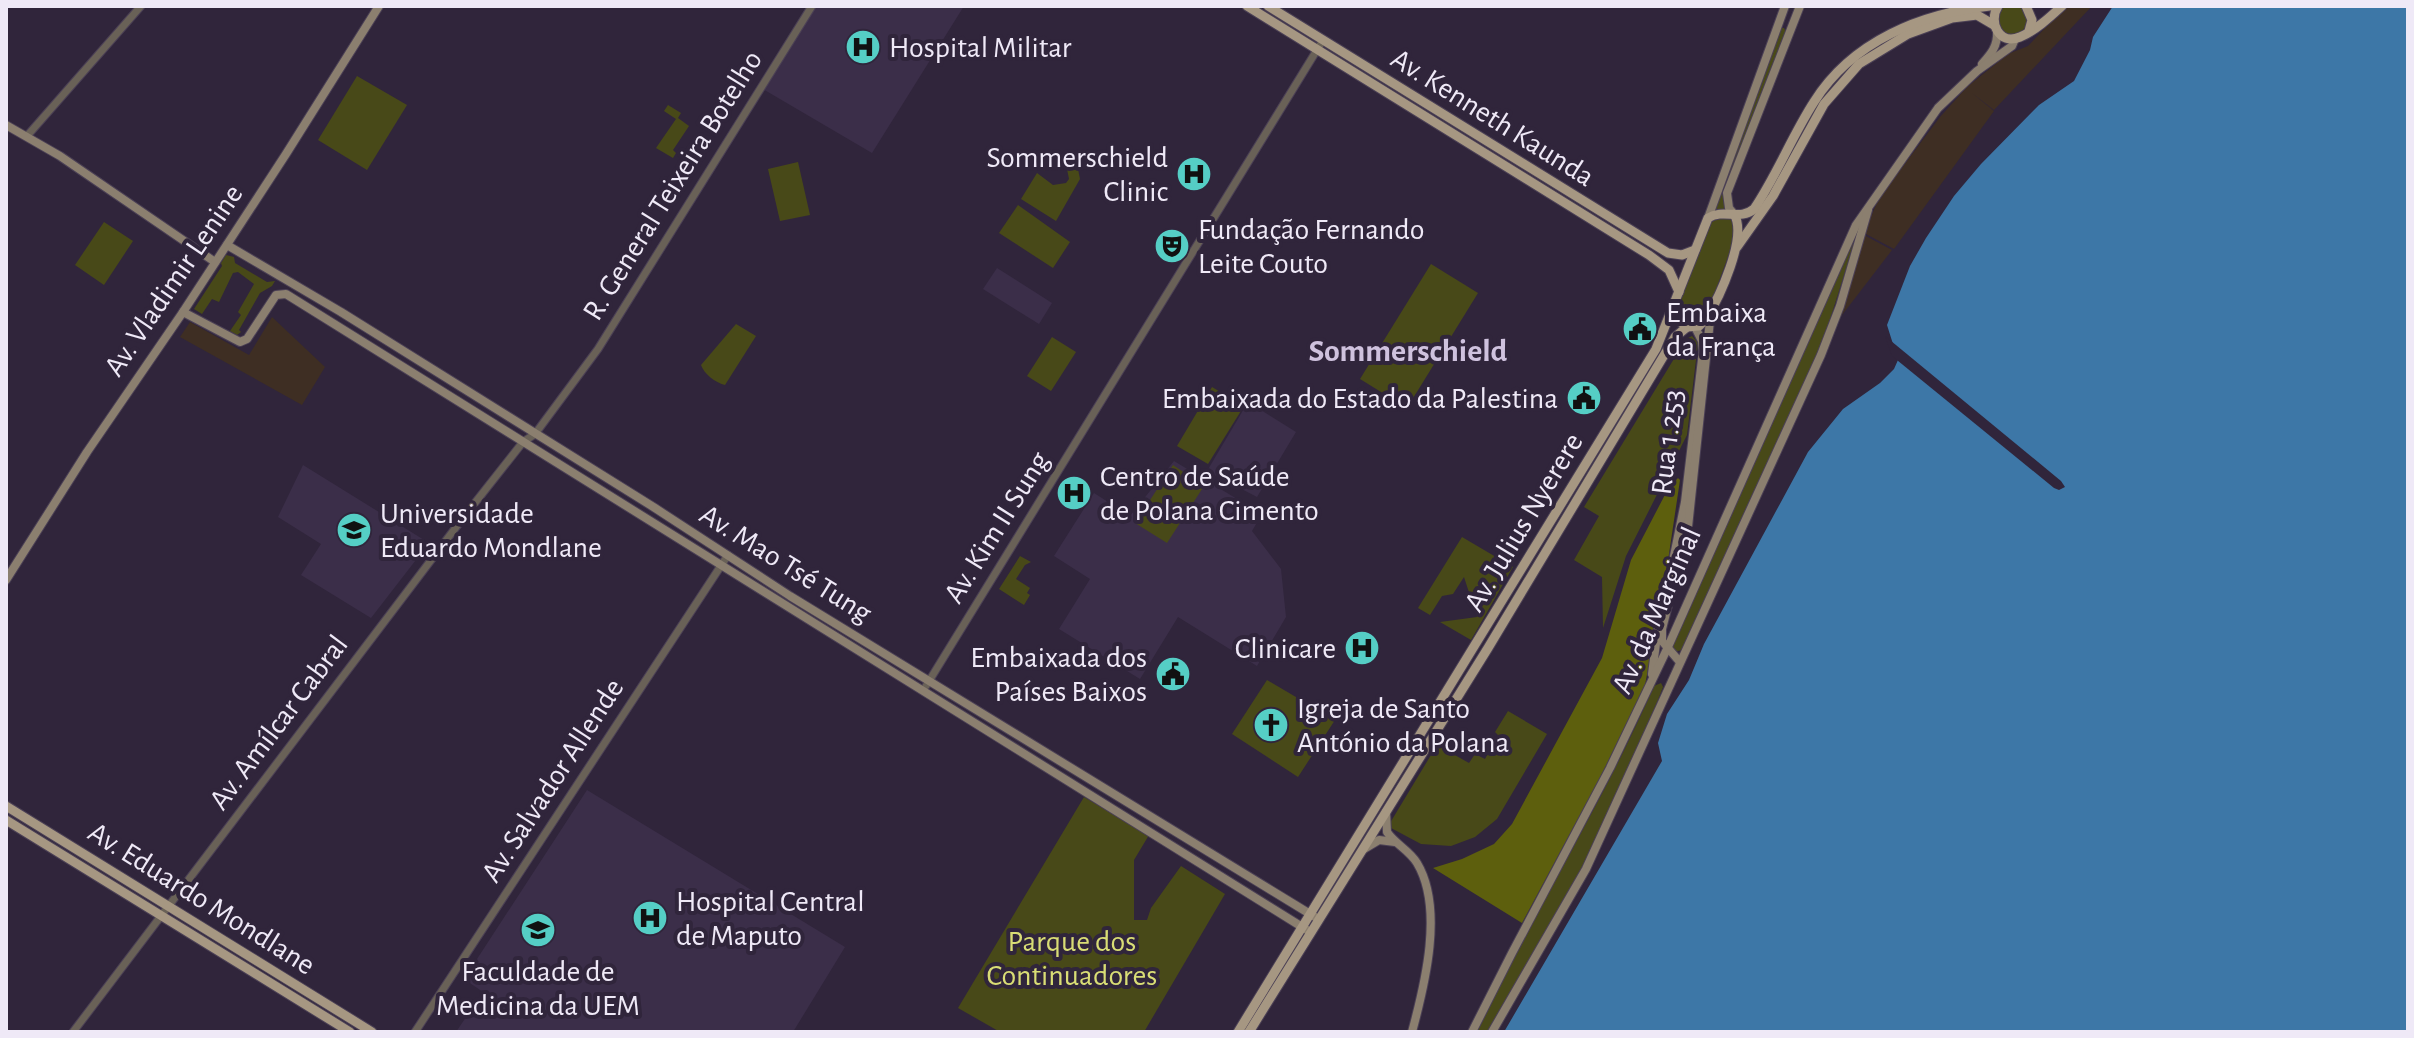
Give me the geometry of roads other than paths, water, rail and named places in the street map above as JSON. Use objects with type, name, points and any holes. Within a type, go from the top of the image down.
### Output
[{"type":"main road","name":"Av. Vladimir Lenine","points":[[6,580],[87,452],[227,245],[379,6]]},
{"type":"main road","points":[[1247,6],[1305,41],[1320,44]]},
{"type":"main road","name":"Av. Kenneth Kaunda","points":[[1268,6],[1320,44],[1524,178],[1657,261],[1673,275],[1679,292]]},
{"type":"main road","name":"Av. Julius Nyerere","points":[[1618,424],[1673,311],[1785,6]]},
{"type":"main road","points":[[1737,247],[1739,226],[1729,208],[1727,193],[1800,6]]},
{"type":"main road","points":[[1708,218],[1718,212],[1742,215],[1754,209],[1816,98],[1860,53],[1922,19],[1990,6]]},
{"type":"main road","points":[[1977,71],[1997,40],[1994,14],[1998,6]]},
{"type":"main road","points":[[2026,6],[2032,20],[2029,31]]},
{"type":"main road","name":"Av. da Marginal","points":[[1472,1032],[1604,782],[1667,649],[1838,262],[1871,202],[1938,108],[1977,71],[2012,46],[2015,39],[2062,6]]},
{"type":"main road","points":[[1679,661],[1662,641],[1662,629],[1688,527],[1711,310],[1737,247],[1773,196],[1824,104],[1859,64],[1908,34],[1952,18],[1977,15],[2005,37],[2015,39]]},
{"type":"main road","name":"Av. Kenneth Kaunda","points":[[1320,44],[1668,253],[1682,255],[1695,250]]},
{"type":"main road","points":[[6,125],[215,262]]},
{"type":"main road","name":"Av. da Marginal","points":[[1492,1032],[1586,869],[1821,355],[1840,306],[1871,202]]},
{"type":"main road","name":"Av. Mao Tsé Tung","points":[[227,245],[341,312],[929,681],[1316,917]]},
{"type":"main road","name":"Av. Mao Tsé Tung","points":[[183,312],[240,342],[247,339],[271,301],[279,293],[286,294],[1308,930]]},
{"type":"main road","name":"Av. Julius Nyerere","points":[[1316,917],[1348,853],[1372,815],[1392,793],[1437,720],[1479,641],[1618,424],[1675,337],[1703,323],[1711,310]]},
{"type":"main road","points":[[1673,311],[1676,318],[1691,327]]},
{"type":"main road","name":"Rua 1.253","points":[[1652,679],[1657,632],[1685,502],[1703,351],[1702,341],[1691,327]]},
{"type":"main road","name":"Av. Julius Nyerere","points":[[1437,720],[1488,648],[1574,495]]},
{"type":"main road","points":[[1479,641],[1488,648]]},
{"type":"main road","points":[[1652,679],[1667,687]]},
{"type":"main road","name":"Av. Julius Nyerere","points":[[1249,1032],[1316,917],[1364,849],[1386,812],[1392,793]]},
{"type":"main road","name":"Av. Eduardo Mondlane","points":[[6,806],[372,1032]]},
{"type":"main road","points":[[1386,812],[1387,832],[1416,861],[1428,894],[1426,974],[1412,1032]]},
{"type":"main road","name":"Av. Eduardo Mondlane","points":[[6,820],[350,1032]]},
{"type":"main road","points":[[1364,849],[1379,840],[1396,842]]},
{"type":"main road","points":[[1348,853],[1358,859]]},
{"type":"main road","name":"Av. Julius Nyerere","points":[[1238,1032],[1308,930]]},
{"type":"street","points":[[27,136],[141,6]]},
{"type":"street","name":"R. General Teixeira Botelho","points":[[535,434],[598,349],[812,6]]},
{"type":"street","name":"Av. Kim II Sung","points":[[922,692],[1320,44]]},
{"type":"street","name":"Av. Amílcar Cabral","points":[[73,1032],[523,442],[535,434]]},
{"type":"street","name":"Av. Salvador Allende","points":[[415,1032],[728,555]]},
{"type":"water","points":[[2113,6],[2408,6],[2408,1032],[1504,1032],[1662,761],[1658,743],[1667,714],[1689,680],[1704,644],[1808,452],[1843,409],[1894,369],[1898,360],[1887,325],[1910,266],[1926,238],[1954,196],[1981,164],[2039,105],[2074,81],[2093,37]]},
{"type":"place","name":"Hospital Militar","points":[[863,47]]},
{"type":"place","name":"Sommerschield Clinic","points":[[1194,174]]},
{"type":"place","name":"Fundação Fernando Leite Couto","points":[[1172,246]]},
{"type":"place","name":"Embaixa da França","points":[[1640,329]]},
{"type":"place","name":"Embaixada do Estado da Palestina","points":[[1584,398]]},
{"type":"place","name":"Centro de Saúde de Polana Cimento","points":[[1074,493]]},
{"type":"place","name":"Universidade Eduardo Mondlane","points":[[354,530]]},
{"type":"place","name":"Clinicare","points":[[1362,648]]},
{"type":"place","name":"Embaixada dos Países Baixos","points":[[1173,674]]},
{"type":"place","name":"Igreja de Santo António da Polana","points":[[1271,725]]},
{"type":"place","name":"Hospital Central de Maputo","points":[[650,918]]},
{"type":"place","name":"Faculdade de Medicina da UEM","points":[[538,930]]},
{"type":"district","name":"Sommerschield","points":[[1408,350]]},
{"type":"park label","name":"Parque dos Continuadores","points":[[1072,958]]}]
